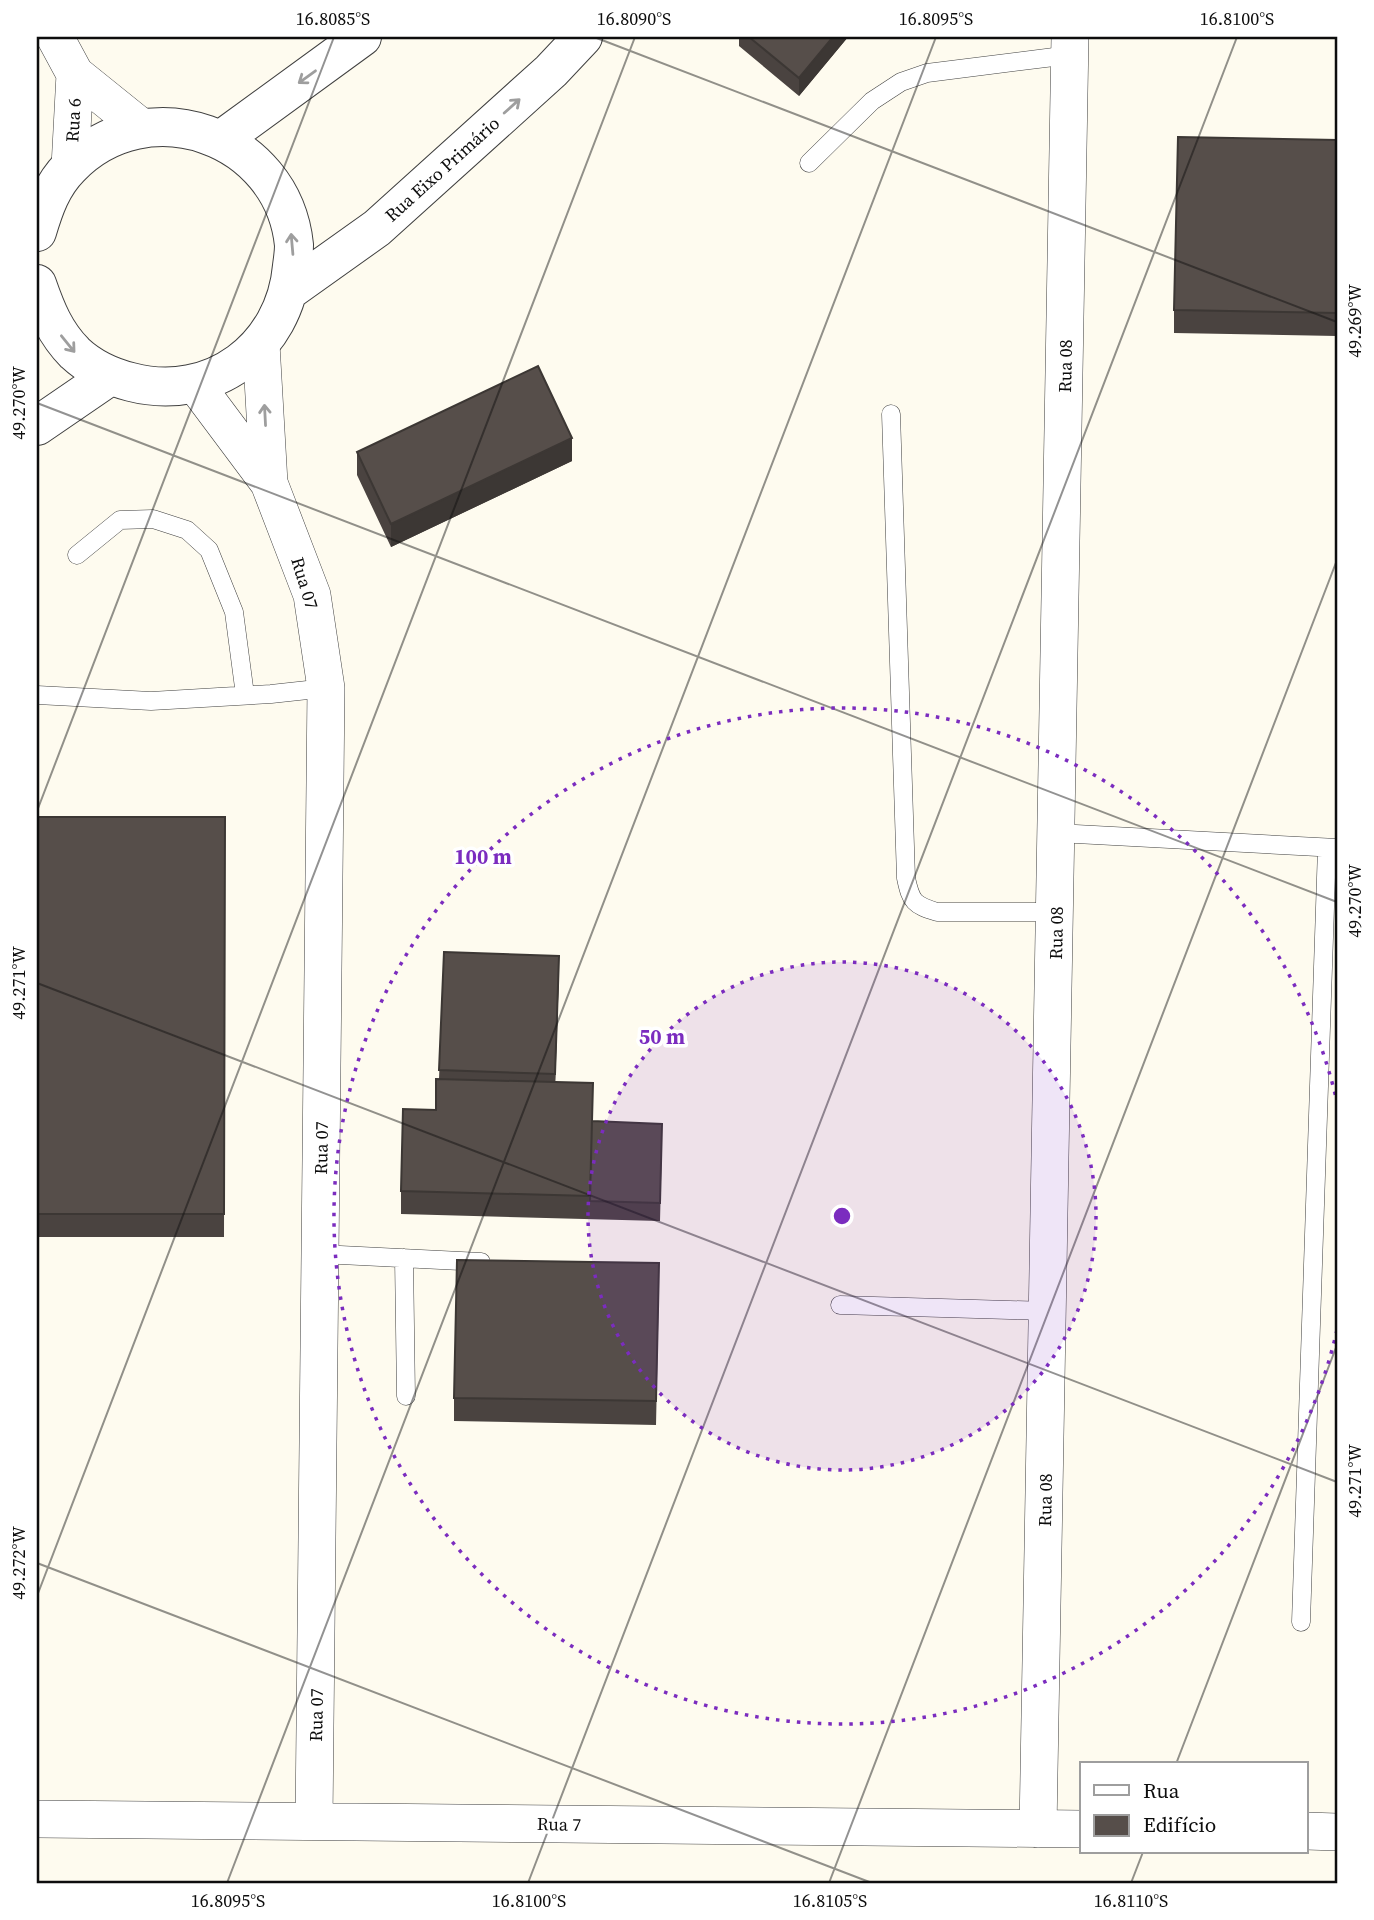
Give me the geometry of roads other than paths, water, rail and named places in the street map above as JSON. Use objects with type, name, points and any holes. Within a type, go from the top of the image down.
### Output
[{"type":"street","name":"Rua 6","points":[[55,37],[75,74],[142,128]]},
{"type":"street","points":[[222,139],[362,37]]},
{"type":"street","name":"Rua Eixo Primário","points":[[290,289],[377,228],[551,71],[583,37]]},
{"type":"street","name":"Rua 08","points":[[1038,1829],[1058,833],[1070,46]]},
{"type":"street","name":"Rua 6","points":[[70,167],[75,74]]},
{"type":"street","points":[[37,232],[46,201],[70,167],[102,142],[142,128],[183,127],[222,139],[258,165],[283,202],[294,245],[290,289],[279,318],[261,344],[231,369],[195,384],[152,387],[110,376],[76,354],[58,332],[50,321],[37,284]]},
{"type":"street","name":"Rua 07","points":[[261,344],[269,483]]},
{"type":"street","points":[[37,426],[110,376]]},
{"type":"street","name":"Rua 07","points":[[195,384],[269,483],[313,595],[326,688],[314,1821]]},
{"type":"street","name":"Rua 7","points":[[37,1819],[1080,1829]]},
{"type":"street","points":[[1308,1831],[1337,1832]]},
{"type":"lane","points":[[809,163],[872,101],[901,82],[927,73],[1070,46]]},
{"type":"lane","points":[[891,414],[906,878],[910,896],[919,907],[937,912],[1056,912]]},
{"type":"lane","points":[[77,555],[120,520],[153,519],[187,530],[209,550],[234,612],[245,695]]},
{"type":"lane","points":[[37,695],[151,701],[326,688]]},
{"type":"lane","points":[[1058,833],[1332,848],[1301,1622]]},
{"type":"lane","points":[[320,1254],[499,1263]]},
{"type":"lane","points":[[404,1258],[406,1396]]},
{"type":"lane","points":[[840,1305],[1048,1311]]}]
